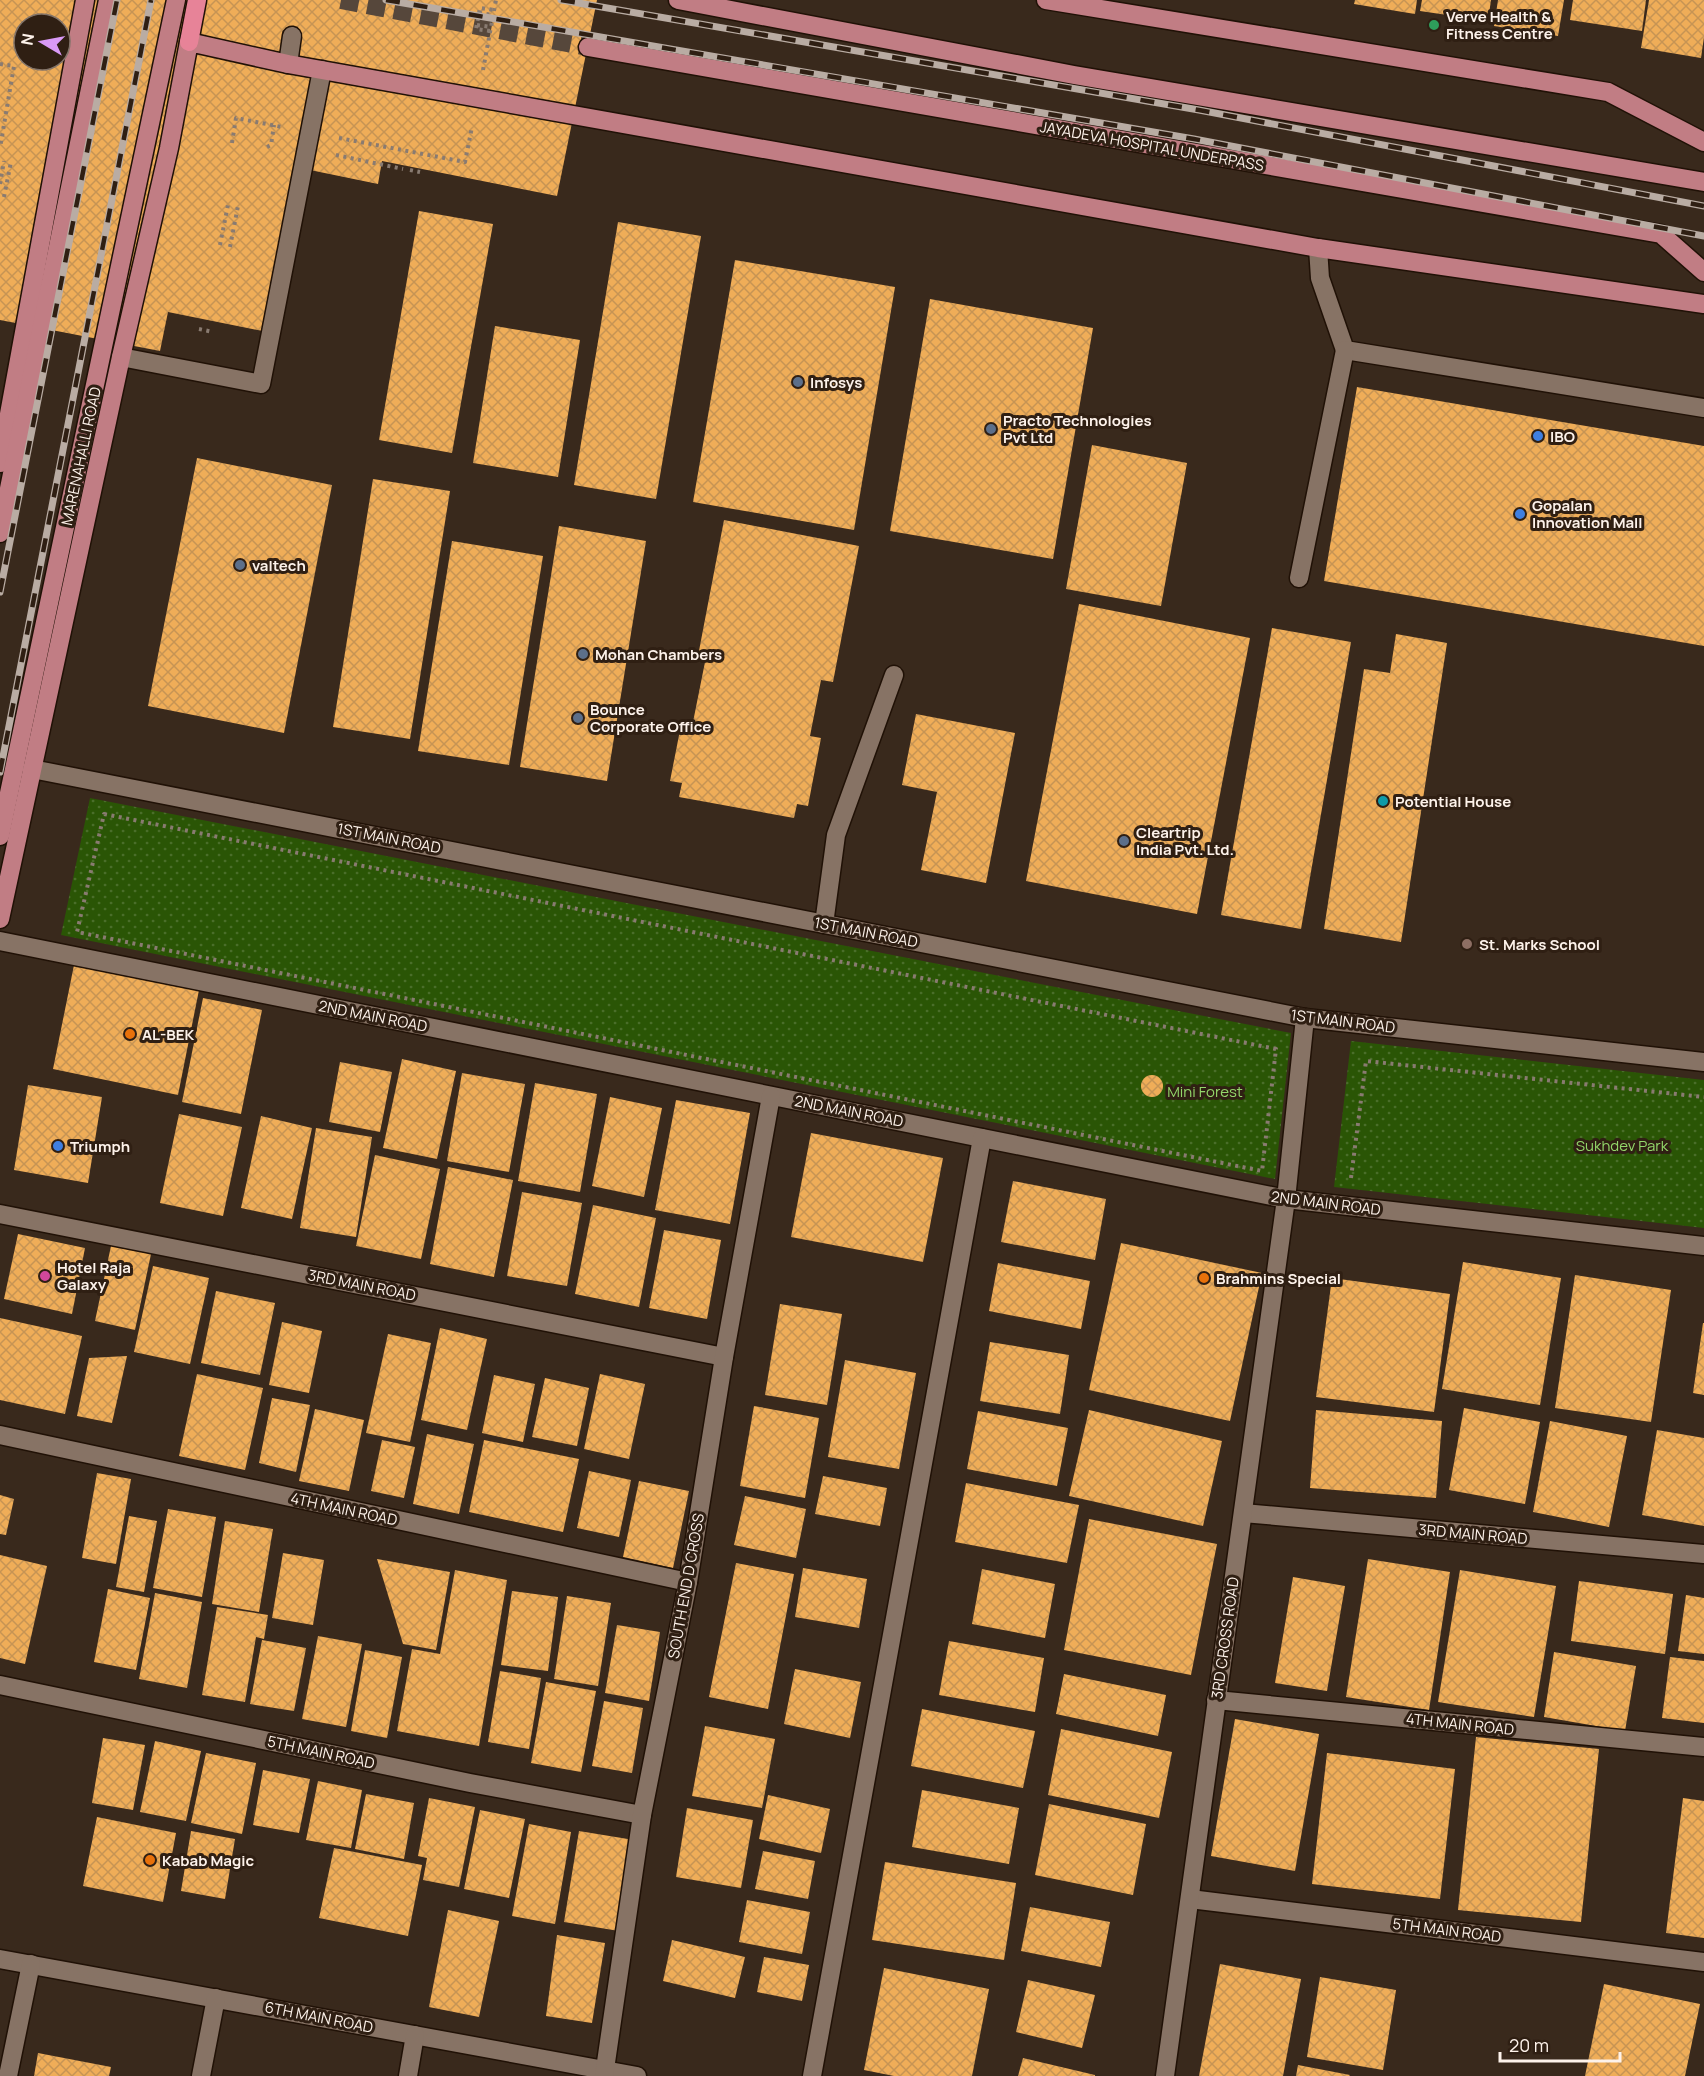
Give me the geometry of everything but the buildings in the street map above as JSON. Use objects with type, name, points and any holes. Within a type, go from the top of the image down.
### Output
[{"type":"highway","name":"MARENAHALLI ROAD","points":[[189,42],[197,0]]},
{"type":"main road","points":[[0,463],[85,0]]},
{"type":"main road","points":[[0,533],[108,0]]},
{"type":"main road","points":[[0,836],[176,0]]},
{"type":"main road","points":[[678,0],[1085,77],[1704,182]]},
{"type":"main road","points":[[1046,0],[1608,92],[1704,142]]},
{"type":"main road","points":[[189,42],[288,64],[1318,248],[1704,304]]},
{"type":"main road","name":"MARENAHALLI ROAD","points":[[0,919],[121,357],[169,148],[189,42]]},
{"type":"main road","name":"JAYADEVA HOSPITAL UNDERPASS","points":[[588,47],[1661,234],[1704,272]]},
{"type":"street","points":[[288,64],[292,36]]},
{"type":"street","points":[[121,357],[261,384],[322,70]]},
{"type":"street","points":[[1299,578],[1345,350],[1320,278],[1318,248]]},
{"type":"street","points":[[1345,350],[1704,408]]},
{"type":"street","points":[[824,924],[836,835],[894,675]]},
{"type":"street","name":"1ST MAIN ROAD","points":[[32,769],[1305,1018],[1704,1062]]},
{"type":"street","name":"2ND MAIN ROAD","points":[[0,941],[1286,1199],[1704,1246]]},
{"type":"street","name":"3RD CROSS ROAD","points":[[1165,2076],[1286,1199],[1305,1018]]},
{"type":"street","name":"SOUTH END D CROSS","points":[[605,2073],[642,1815],[688,1582],[724,1357],[771,1096]]},
{"type":"street","points":[[812,2076],[982,1138]]},
{"type":"street","name":"3RD MAIN ROAD","points":[[0,1214],[724,1357]]},
{"type":"street","name":"4TH MAIN ROAD","points":[[0,1435],[688,1582]]},
{"type":"street","name":"3RD MAIN ROAD","points":[[1243,1513],[1704,1554]]},
{"type":"street","name":"5TH MAIN ROAD","points":[[0,1685],[470,1783],[642,1815]]},
{"type":"street","name":"4TH MAIN ROAD","points":[[1216,1700],[1704,1747]]},
{"type":"street","name":"5TH MAIN ROAD","points":[[1190,1899],[1704,1962]]},
{"type":"street","name":"6TH MAIN ROAD","points":[[0,1959],[416,2035],[605,2073],[637,2076]]},
{"type":"street","points":[[8,2076],[31,1964]]},
{"type":"street","points":[[201,2076],[216,1998]]},
{"type":"street","points":[[408,2076],[416,2035]]},
{"type":"path","points":[[482,75],[496,0]]},
{"type":"path","points":[[491,29],[476,27],[480,10],[494,12]]},
{"type":"path","points":[[472,19],[478,20]]},
{"type":"path","points":[[0,64],[14,66],[0,148]]},
{"type":"path","points":[[232,143],[236,118],[290,128]]},
{"type":"path","points":[[332,136],[465,162],[473,118]]},
{"type":"path","points":[[268,141],[267,147],[270,145],[274,125]]},
{"type":"path","points":[[328,154],[403,169]]},
{"type":"path","points":[[0,184],[4,160]]},
{"type":"path","points":[[4,197],[11,162]]},
{"type":"path","points":[[410,170],[420,172]]},
{"type":"path","points":[[220,245],[228,205]]},
{"type":"path","points":[[230,247],[238,206]]},
{"type":"path","points":[[199,329],[213,332]]},
{"type":"path","points":[[104,814],[1276,1049],[1262,1171],[78,932],[104,814]]},
{"type":"path","points":[[1351,1183],[1366,1061],[1704,1097]]},
{"type":"green space","name":"Mini Forest","points":[[90,798],[1291,1033],[1275,1179],[61,935]]},
{"type":"green space","name":"Sukhdev Park","points":[[1351,1041],[1704,1080],[1704,1228],[1334,1187]]},
{"type":"tunnel","points":[[341,0],[588,47]]},
{"type":"railway","points":[[0,592],[117,0]]},
{"type":"railway","points":[[0,772],[151,0]]},
{"type":"railway","points":[[386,0],[1194,139],[1704,236]]},
{"type":"railway","points":[[561,0],[1199,110],[1704,206]]},
{"type":"place","name":"Verve Health & Fitness Centre","points":[[1434,25]]},
{"type":"place","name":"Infosys","points":[[798,382]]},
{"type":"place","name":"Practo Technologies Pvt Ltd","points":[[991,429]]},
{"type":"place","name":"IBO","points":[[1538,436]]},
{"type":"place","name":"Gopalan Innovation Mall","points":[[1520,514]]},
{"type":"place","name":"valtech","points":[[240,565]]},
{"type":"place","name":"Mohan Chambers","points":[[583,654]]},
{"type":"place","name":"Bounce Corporate Office","points":[[578,718]]},
{"type":"place","name":"Potential House","points":[[1383,801]]},
{"type":"place","name":"Cleartrip India Pvt. Ltd.","points":[[1124,841]]},
{"type":"place","name":"St. Marks School","points":[[1467,944]]},
{"type":"place","name":"AL-BEK","points":[[130,1034]]},
{"type":"place","name":"Triumph","points":[[58,1146]]},
{"type":"place","name":"Hotel Raja Galaxy","points":[[45,1276]]},
{"type":"place","name":"Brahmins Special","points":[[1204,1278]]},
{"type":"place","name":"Kabab Magic","points":[[150,1860]]}]
